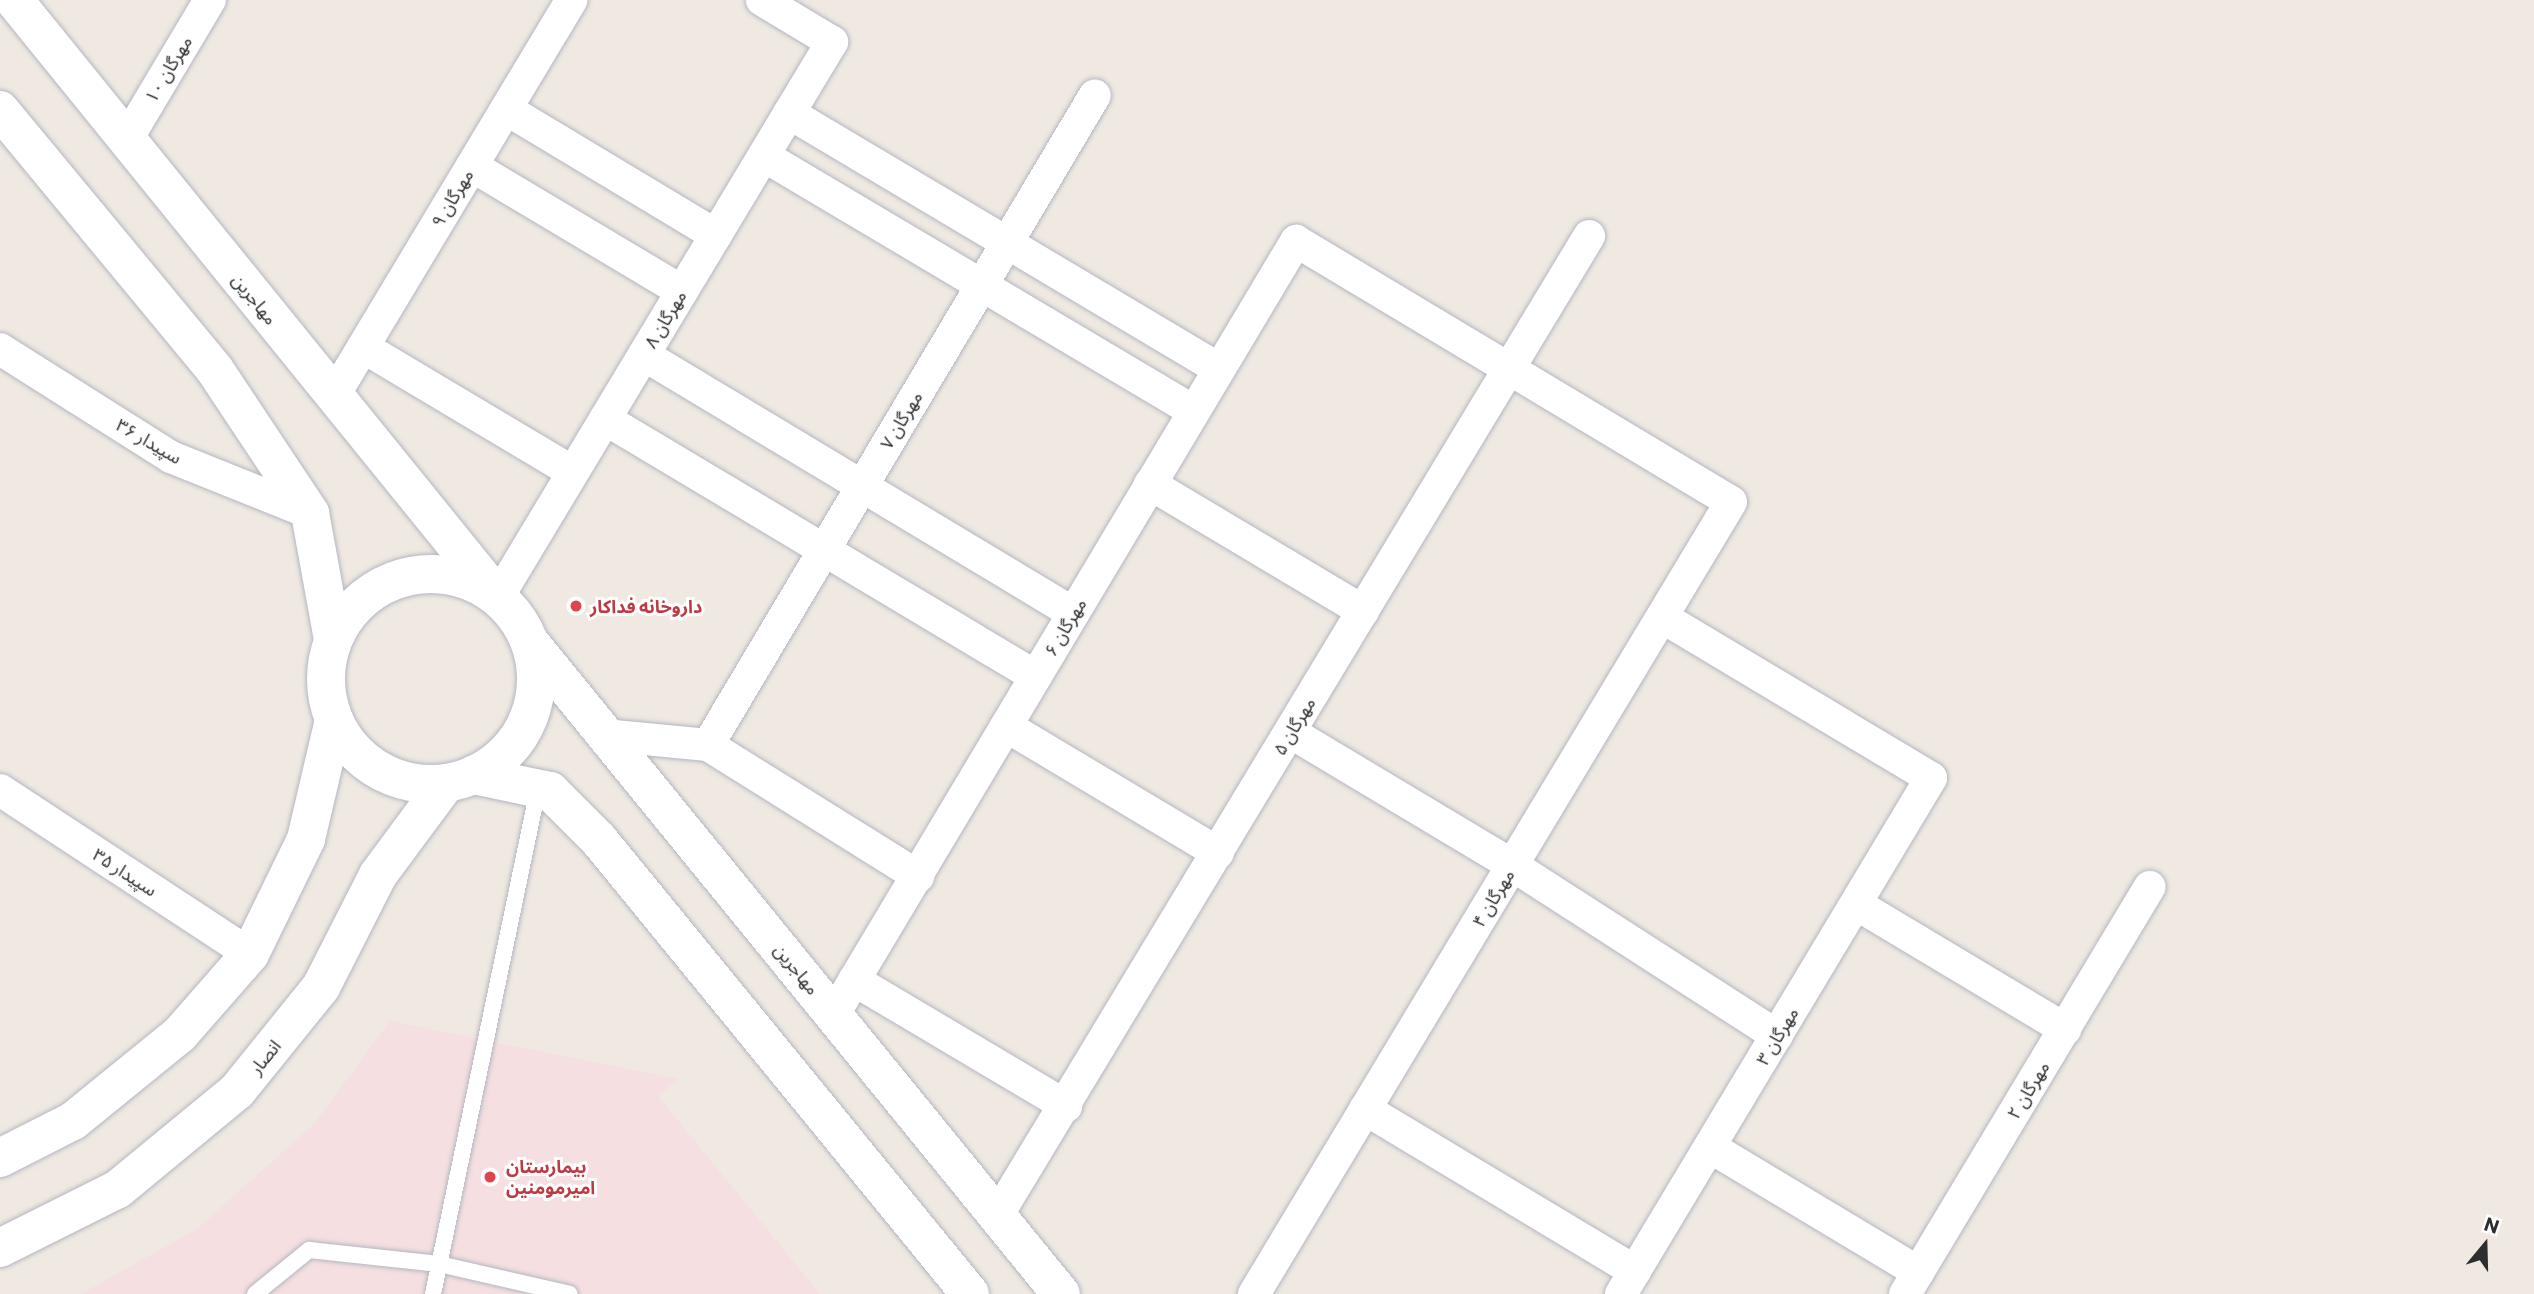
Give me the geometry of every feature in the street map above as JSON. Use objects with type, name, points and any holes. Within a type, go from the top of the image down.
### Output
[{"type":"main road","name":"مهاجرین","points":[[14,0],[333,397],[498,597]]},
{"type":"main road","points":[[0,110],[215,370],[310,513],[333,639],[326,694],[334,720],[348,744],[380,770],[418,783],[460,779],[550,791],[598,840],[970,1294]]},
{"type":"main road","points":[[333,639],[366,595],[416,574],[471,581],[498,597],[532,645],[537,676],[529,717],[520,736],[500,759],[460,779]]},
{"type":"main road","name":"مهاجرین","points":[[532,645],[1061,1294]]},
{"type":"main road","points":[[0,1158],[73,1121],[180,1034],[250,954],[306,839],[334,720]]},
{"type":"main road","name":"انصار","points":[[0,1248],[118,1189],[237,1091],[321,987],[378,875],[460,779]]},
{"type":"street","name":"مهرگان ۱۰","points":[[127,139],[210,0]]},
{"type":"street","name":"مهرگان ۹","points":[[333,397],[572,0]]},
{"type":"street","name":"مهرگان ۸","points":[[498,597],[832,41],[762,0]]},
{"type":"street","name":"مهرگان ۷","points":[[708,745],[1096,95]]},
{"type":"street","points":[[506,109],[716,235]]},
{"type":"street","points":[[789,113],[1219,369]]},
{"type":"street","points":[[764,156],[1194,411]]},
{"type":"street","points":[[472,166],[682,291]]},
{"type":"street","name":"مهرگان ۵","points":[[997,1216],[1066,1106],[1589,236]]},
{"type":"street","name":"مهرگان ۶","points":[[834,1014],[1296,241],[1510,368]]},
{"type":"street","points":[[363,347],[573,472]]},
{"type":"street","name":"سپیدار ۳۶","points":[[0,349],[171,457],[310,513]]},
{"type":"street","points":[[643,355],[1073,613]]},
{"type":"street","name":"مهرگان ۴","points":[[1254,1294],[1731,502],[1510,368]]},
{"type":"street","points":[[605,419],[1035,676]]},
{"type":"street","points":[[1150,484],[1363,611]]},
{"type":"street","name":"مهرگان ۳","points":[[1628,1282],[1931,778],[1662,617]]},
{"type":"street","points":[[1006,726],[1218,853]]},
{"type":"street","points":[[1290,732],[1512,865],[1777,1036]]},
{"type":"street","points":[[604,735],[708,745],[918,876]]},
{"type":"street","name":"سپیدار ۳۵","points":[[0,790],[250,954]]},
{"type":"street","name":"مهرگان ۲","points":[[1912,1283],[2150,887]]},
{"type":"street","points":[[1856,904],[2065,1028]]},
{"type":"street","points":[[854,980],[1066,1106]]},
{"type":"street","points":[[1365,1109],[1628,1282]]},
{"type":"street","points":[[1710,1147],[1912,1283]]},
{"type":"lane","points":[[433,1294],[538,789]]},
{"type":"lane","points":[[255,1294],[309,1250],[439,1264],[570,1294]]},
{"type":"shaded area","name":"بیمارستان امیرمومنین","points":[[390,1021],[678,1079],[658,1096],[820,1294],[81,1294],[197,1229],[314,1124]]},
{"type":"place","name":"داروخانه فداکار","points":[[576,606]]},
{"type":"place","name":"بیمارستان امیرمومنین","points":[[490,1177]]}]
